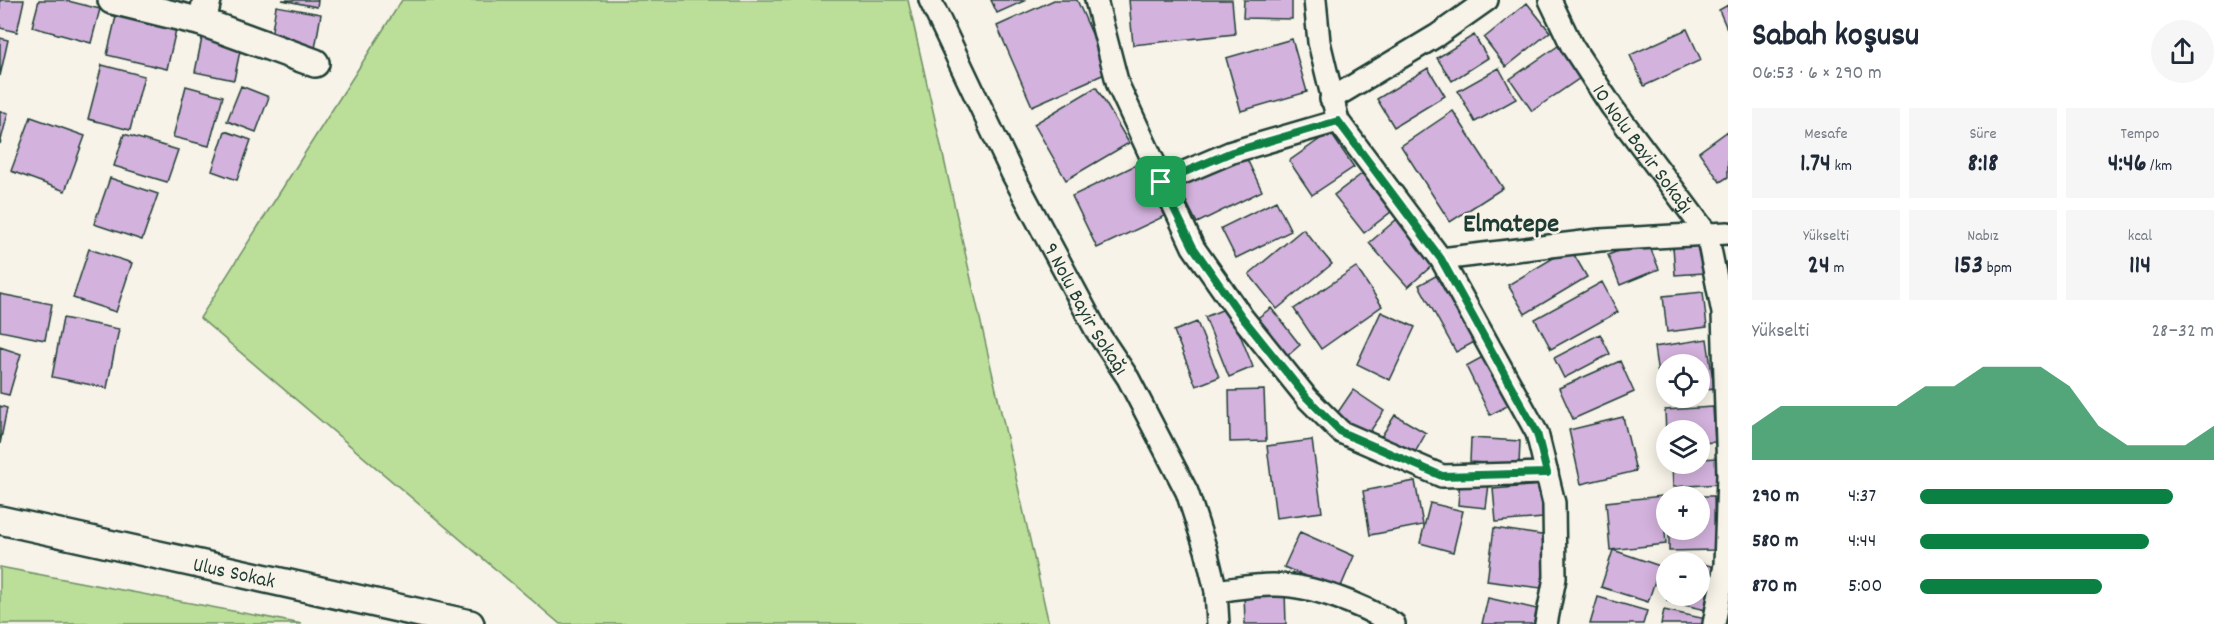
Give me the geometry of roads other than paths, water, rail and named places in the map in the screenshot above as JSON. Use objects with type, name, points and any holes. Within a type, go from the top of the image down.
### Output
[{"type":"street","points":[[112,0],[204,11],[315,63]]},
{"type":"street","name":"9 Nolu Bayir Sokağı","points":[[930,0],[1002,155],[1096,330],[1128,378],[1187,492],[1206,550],[1216,591],[1218,624]]},
{"type":"street","points":[[1096,0],[1118,85],[1193,247],[1242,317],[1307,398],[1341,432],[1442,476],[1547,473]]},
{"type":"street","points":[[1315,0],[1319,42],[1338,121],[1441,259],[1537,433],[1554,503],[1555,578],[1546,624]]},
{"type":"street","points":[[1331,99],[1436,36],[1487,0]]},
{"type":"street","name":"10 Nolu Bayir Sokağı","points":[[1550,0],[1572,46],[1612,107],[1707,234],[1723,313],[1728,475],[1725,565],[1714,624]]},
{"type":"street","points":[[1161,182],[1232,152],[1338,121]]},
{"type":"street","points":[[1441,259],[1600,240],[1728,233]]},
{"type":"street","name":"Ulus Sokak","points":[[0,520],[470,624]]},
{"type":"street","points":[[1216,591],[1277,585],[1329,595],[1376,613],[1394,624]]},
{"type":"district","name":"Elmatepe","points":[[1511,222]]}]
